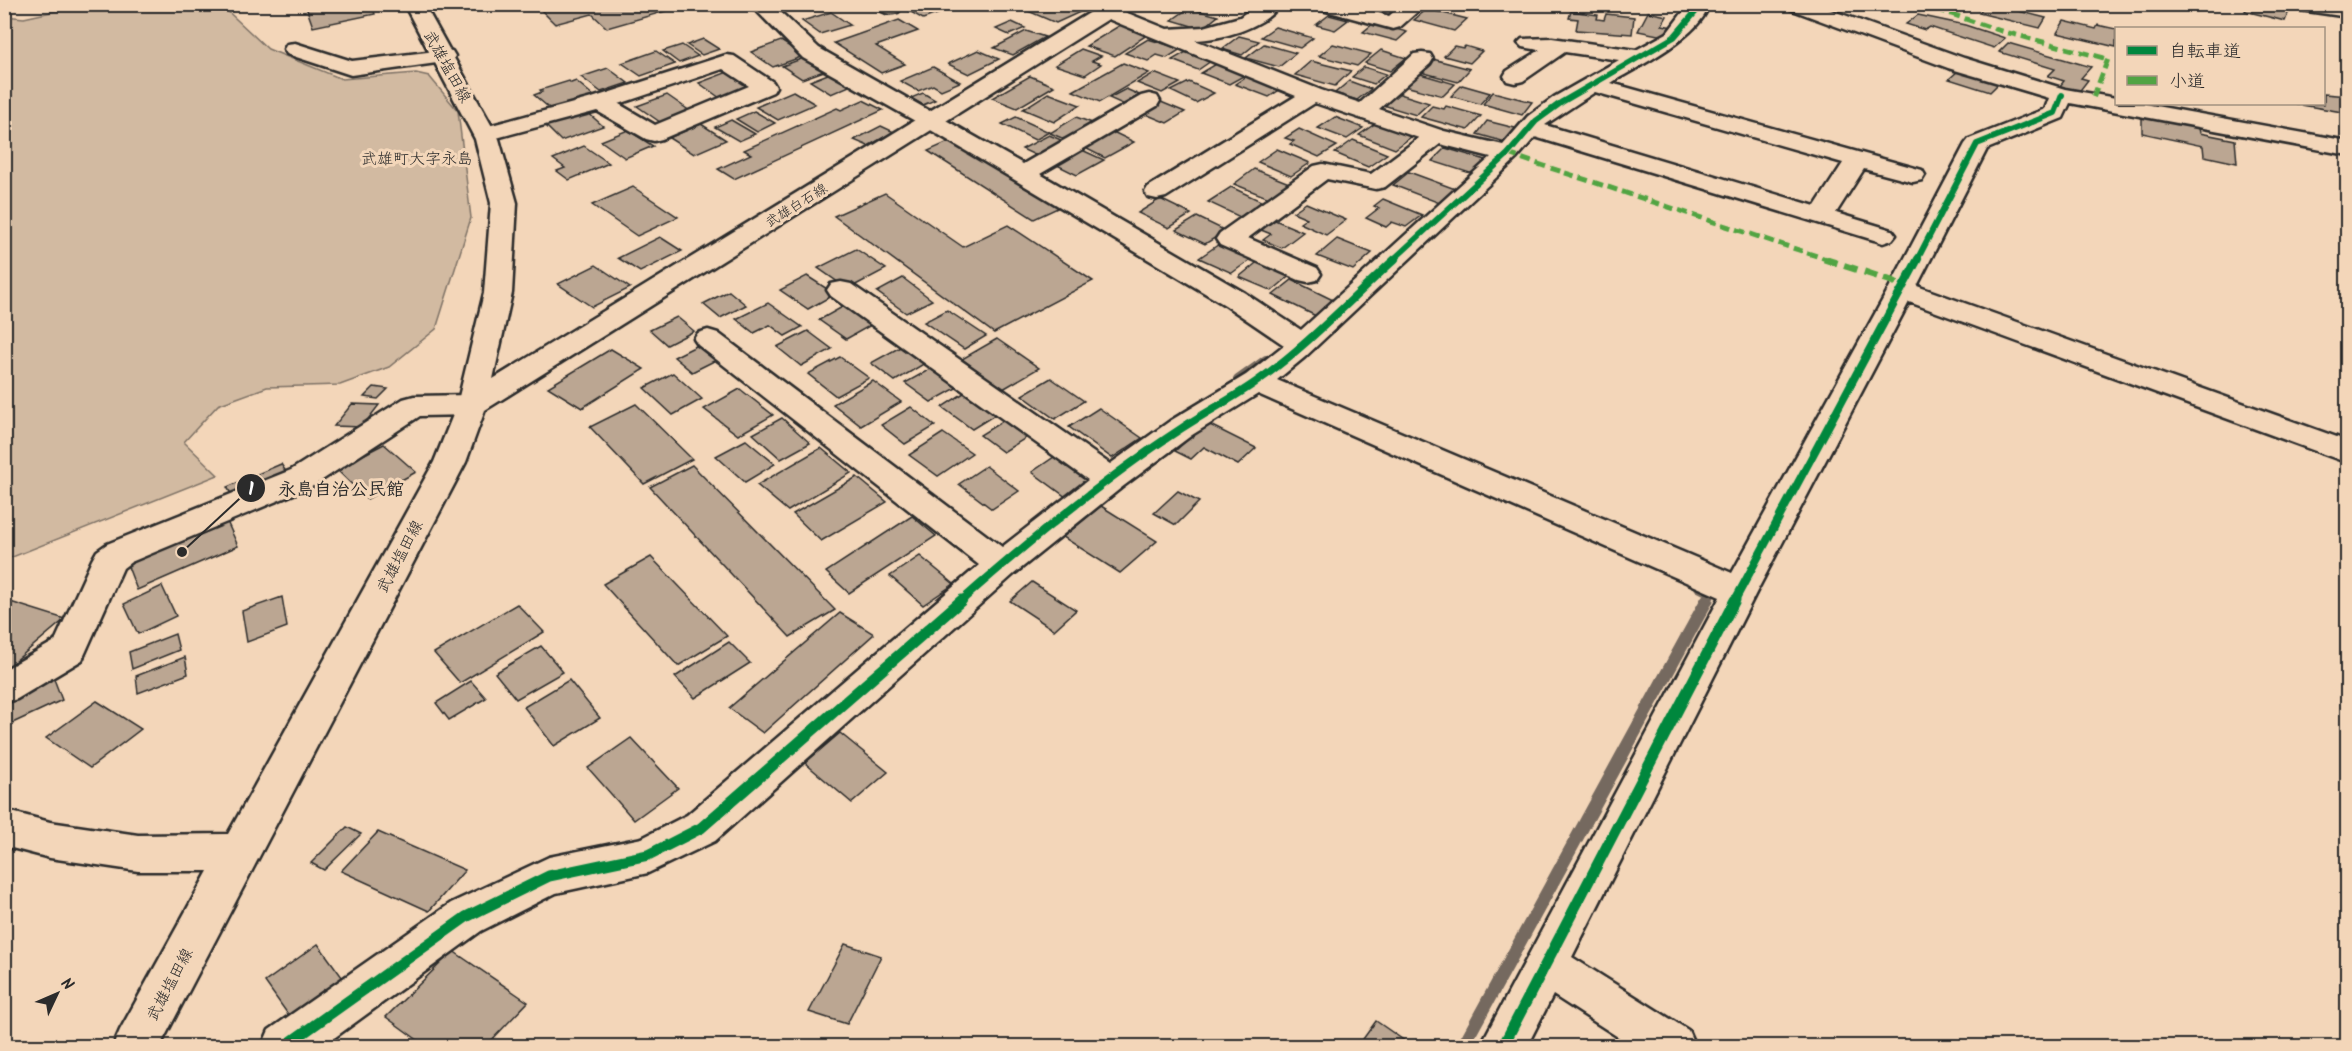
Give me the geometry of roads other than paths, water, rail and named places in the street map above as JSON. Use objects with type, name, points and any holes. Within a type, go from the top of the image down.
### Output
[{"type":"street","name":"武雄塩田線","points":[[136,1047],[238,852],[450,462],[472,405],[498,293],[504,203],[485,134],[414,4]]},
{"type":"street","points":[[760,4],[811,53],[932,121],[1235,299],[1302,344]]},
{"type":"street","points":[[1163,34],[1205,33],[1247,21],[1271,4]]},
{"type":"street","points":[[1322,4],[1393,23],[1416,4]]},
{"type":"street","points":[[285,1047],[466,917],[549,876],[648,855],[701,828],[1002,565],[1110,480],[1181,428],[1256,382],[1302,344],[1508,154],[1530,128],[1562,102],[1674,37],[1699,4]]},
{"type":"street","points":[[1794,4],[1956,63],[2062,95],[2115,105]]},
{"type":"street","points":[[2300,4],[2348,11]]},
{"type":"street","points":[[1113,8],[1163,34],[1312,95],[1436,136],[1508,154]]},
{"type":"street","name":"武雄白石線","points":[[472,405],[1113,8]]},
{"type":"street","points":[[1529,43],[1561,45],[1641,57]]},
{"type":"street","points":[[1515,76],[1561,45]]},
{"type":"street","points":[[295,49],[351,68],[444,56]]},
{"type":"street","points":[[1363,112],[1422,59]]},
{"type":"street","points":[[485,134],[600,103],[726,61],[765,87],[654,134],[600,103]]},
{"type":"street","points":[[1593,85],[1913,175]]},
{"type":"street","points":[[1157,192],[1312,95]]},
{"type":"street","points":[[1503,1047],[1740,591],[1902,290],[1977,144],[2055,113],[2062,95]]},
{"type":"street","points":[[1023,174],[1149,101]]},
{"type":"street","points":[[2116,105],[2348,148]]},
{"type":"street","points":[[1530,128],[1883,235]]},
{"type":"street","points":[[1308,274],[1229,239],[1323,171],[1376,182],[1436,136]]},
{"type":"street","points":[[1821,217],[1858,159]]},
{"type":"street","points":[[841,290],[1110,480]]},
{"type":"street","points":[[1902,290],[2348,453]]},
{"type":"street","points":[[708,339],[1002,565]]},
{"type":"street","points":[[1256,382],[1740,591]]},
{"type":"street","points":[[4,688],[69,650],[109,560],[119,553],[302,478],[414,406],[472,405]]},
{"type":"street","points":[[4,828],[50,840],[138,853],[238,852]]},
{"type":"street","points":[[1545,965],[1672,1047]]},
{"type":"waterway","points":[[1247,384],[1238,380],[1266,360]]},
{"type":"waterway","points":[[1699,587],[1711,593],[1706,602]]},
{"type":"waterway","points":[[1463,1046],[1707,600]]},
{"type":"place","name":"永島自治公民館","points":[[182,552]]},
{"type":"district","name":"武雄町大字永島","points":[[417,158]]}]
